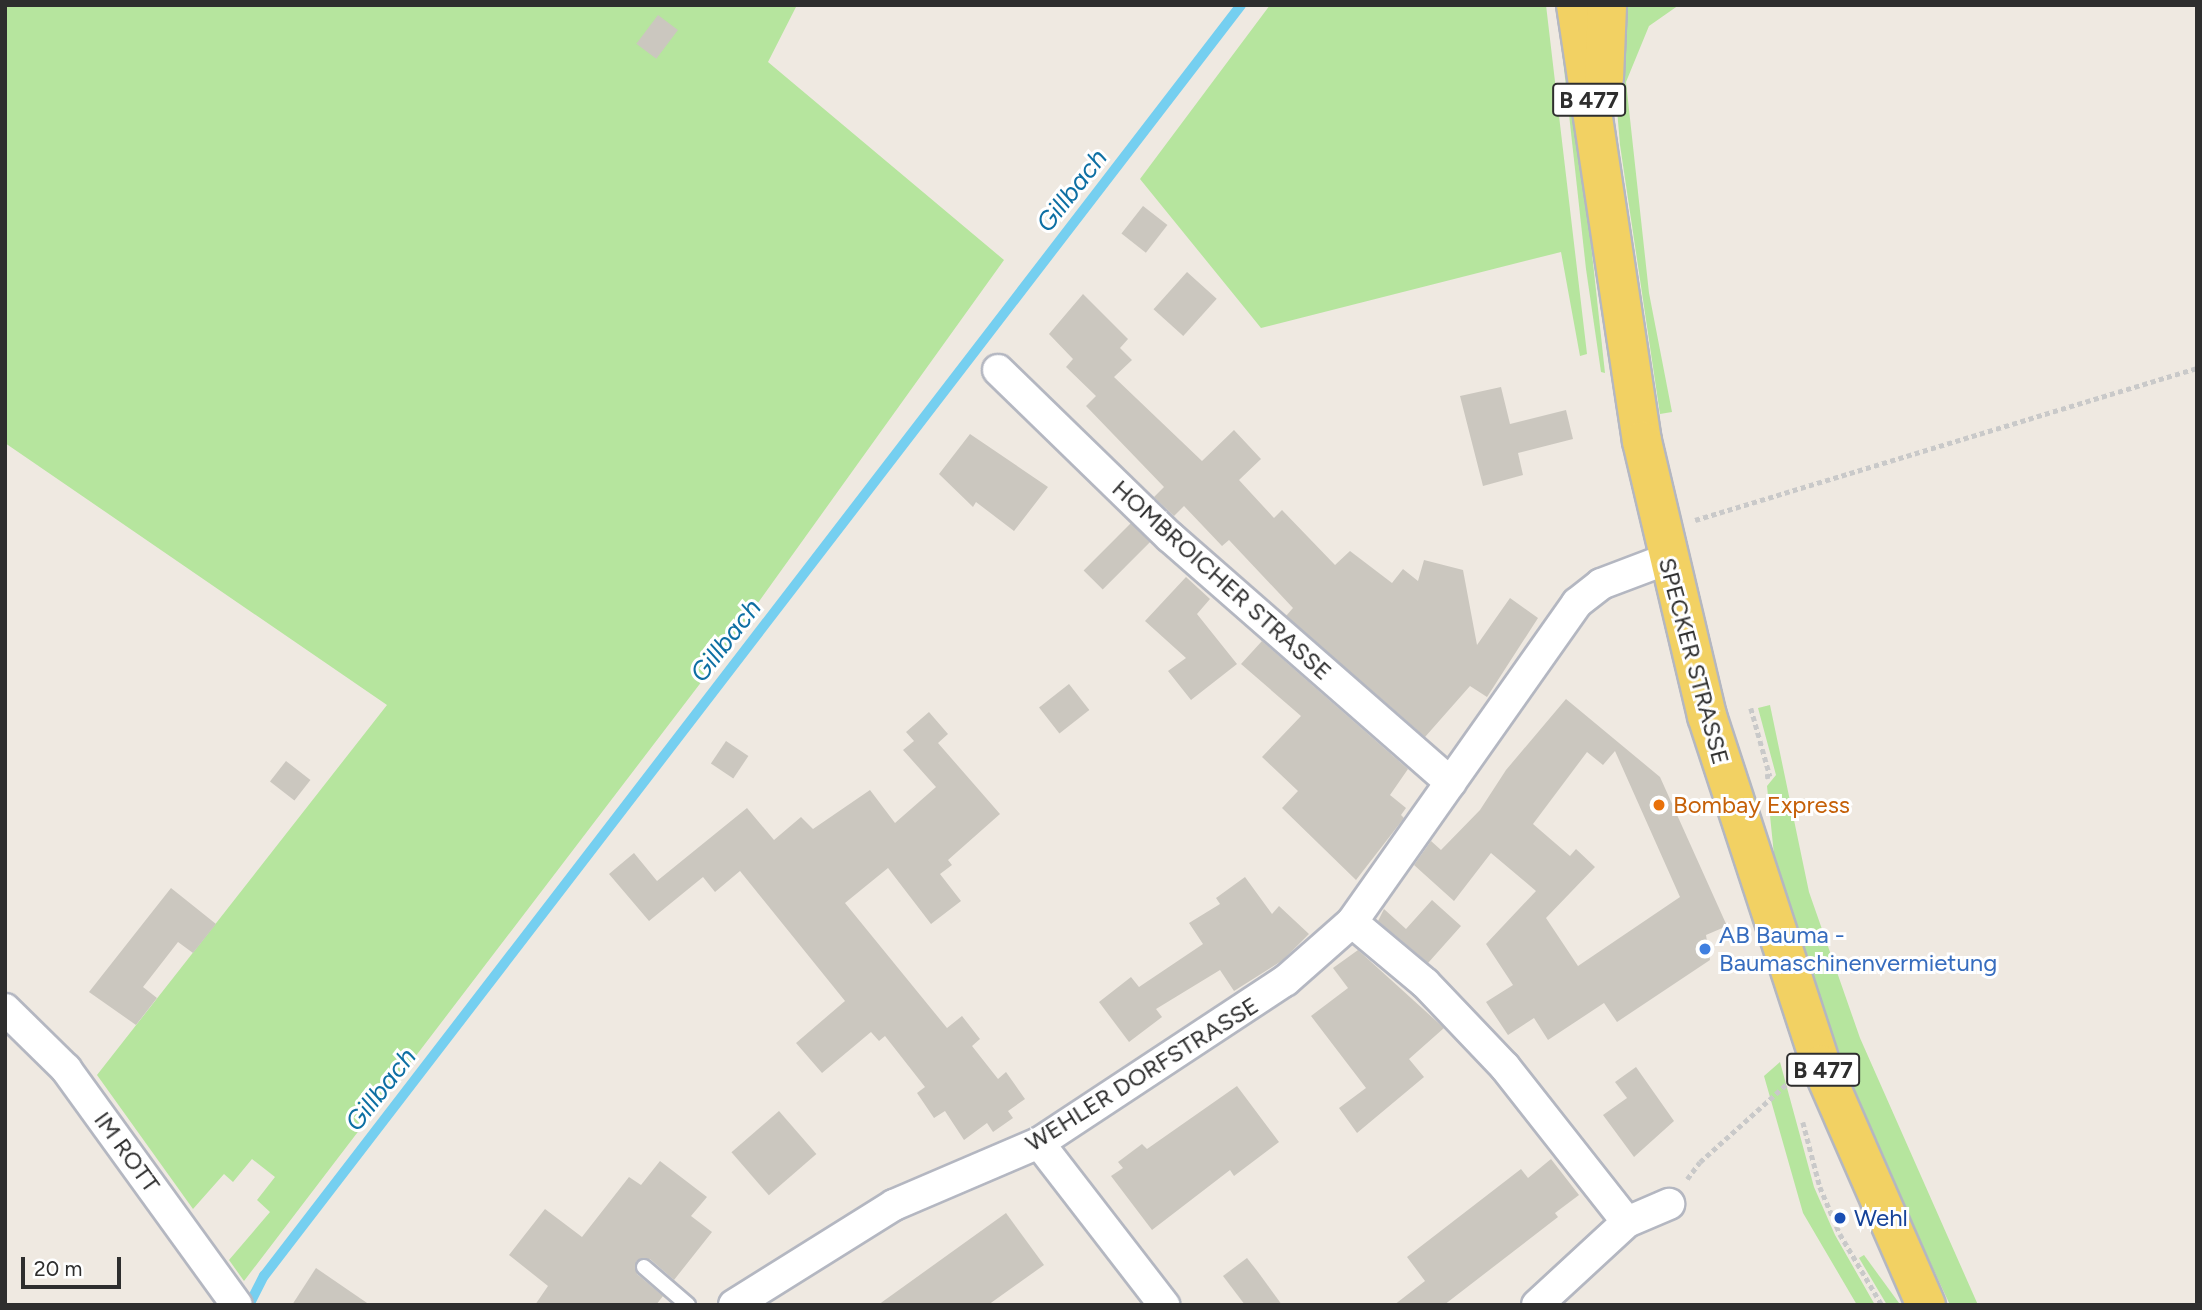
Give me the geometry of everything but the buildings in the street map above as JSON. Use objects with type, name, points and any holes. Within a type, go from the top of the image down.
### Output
[{"type":"main road","name":"SPECKER STRASSE","points":[[1576,5],[1664,544],[1728,790],[1821,1065],[1926,1305]]},
{"type":"main road","name":"SPECKER STRASSE","points":[[1605,195],[1607,5]]},
{"type":"street","name":"HOMBROICHER STRASSE","points":[[998,370],[1170,537],[1451,783]]},
{"type":"street","name":"WEHLER DORFSTRASSE","points":[[734,1305],[894,1205],[1039,1143],[1242,1012],[1352,922],[1577,603],[1601,584],[1664,544]]},
{"type":"street","points":[[1352,922],[1425,982],[1504,1067],[1627,1222]]},
{"type":"street","name":"IM ROTT","points":[[5,1009],[66,1069],[237,1305]]},
{"type":"street","points":[[1039,1143],[1164,1305]]},
{"type":"street","points":[[1537,1305],[1627,1222],[1669,1204]]},
{"type":"lane","points":[[644,1268],[688,1305]]},
{"type":"path","points":[[1664,544],[2197,368]]},
{"type":"path","points":[[1669,1204],[1700,1162],[1792,1079],[1821,1065]]},
{"type":"green space","points":[[5,5],[797,5],[768,62],[1004,260],[699,685],[244,1281],[229,1260],[270,1212],[257,1200],[275,1177],[252,1159],[233,1182],[224,1174],[193,1209],[97,1075],[387,705],[5,443]]},
{"type":"green space","points":[[1270,5],[1546,5],[1587,354],[1580,356],[1561,252],[1261,328],[1140,179]]},
{"type":"green space","points":[[1557,5],[1565,5],[1605,373],[1601,372],[1586,269]]},
{"type":"green space","points":[[1619,5],[1679,5],[1649,26],[1626,82],[1649,293],[1672,412],[1660,414],[1620,145],[1614,74]]},
{"type":"green space","points":[[1770,705],[1809,892],[1860,1038],[1978,1305],[1950,1305],[1867,1127],[1831,1030],[1774,855],[1767,786],[1776,775],[1758,708]]},
{"type":"green space","points":[[1780,1062],[1814,1187],[1835,1235],[1875,1305],[1857,1305],[1803,1213],[1764,1076]]},
{"type":"green space","points":[[1864,1255],[1900,1305],[1887,1305],[1859,1258]]},
{"type":"waterway","name":"Gillbach","points":[[249,1305],[264,1276],[1241,5]]},
{"type":"place","name":"Bombay Express","points":[[1659,805]]},
{"type":"place","name":"AB Bauma - Baumaschinenvermietung","points":[[1705,949]]},
{"type":"place","name":"Wehl","points":[[1840,1218]]}]
